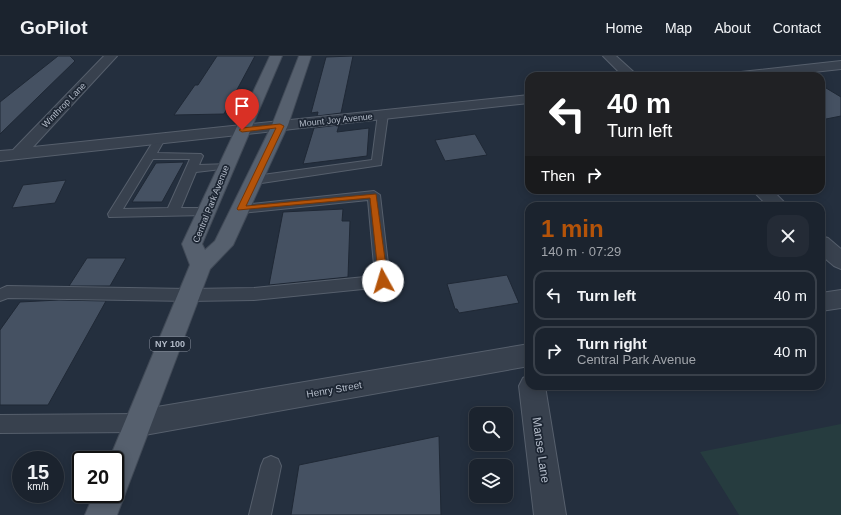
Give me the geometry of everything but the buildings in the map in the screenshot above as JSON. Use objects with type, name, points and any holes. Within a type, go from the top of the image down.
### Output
[{"type":"main road","name":"Central Park Avenue","points":[[201,265],[192,244],[276,56]]},
{"type":"main road","name":"NY 100","points":[[124,459],[201,265],[223,245],[241,209],[280,126],[305,56]]},
{"type":"main road","points":[[101,515],[106,503]]},
{"type":"street","name":"Winthrop Lane","points":[[18,154],[111,56]]},
{"type":"street","points":[[609,56],[627,72]]},
{"type":"street","points":[[777,72],[841,65]]},
{"type":"street","name":"Mount Joy Avenue","points":[[0,156],[525,99]]},
{"type":"street","points":[[766,194],[774,202]]},
{"type":"street","points":[[825,247],[841,261]]},
{"type":"street","points":[[825,301],[841,299]]},
{"type":"street","name":"Henry Street","points":[[139,422],[525,359]]},
{"type":"street","name":"Manse Lane","points":[[533,390],[550,515]]},
{"type":"lane","points":[[255,180],[378,163],[383,114]]},
{"type":"lane","points":[[160,138],[114,214],[207,211]]},
{"type":"lane","points":[[149,156],[197,156],[173,212]]},
{"type":"lane","points":[[192,169],[226,166]]},
{"type":"lane","points":[[3,293],[190,295],[254,294],[383,281],[374,195],[241,209]]},
{"type":"lane","points":[[0,424],[139,422]]},
{"type":"lane","points":[[260,515],[270,466]]},
{"type":"green space","points":[[841,424],[841,515],[739,515],[700,452]]},
{"type":"route","points":[[242,130],[280,126],[241,209],[374,195],[383,281]]}]
